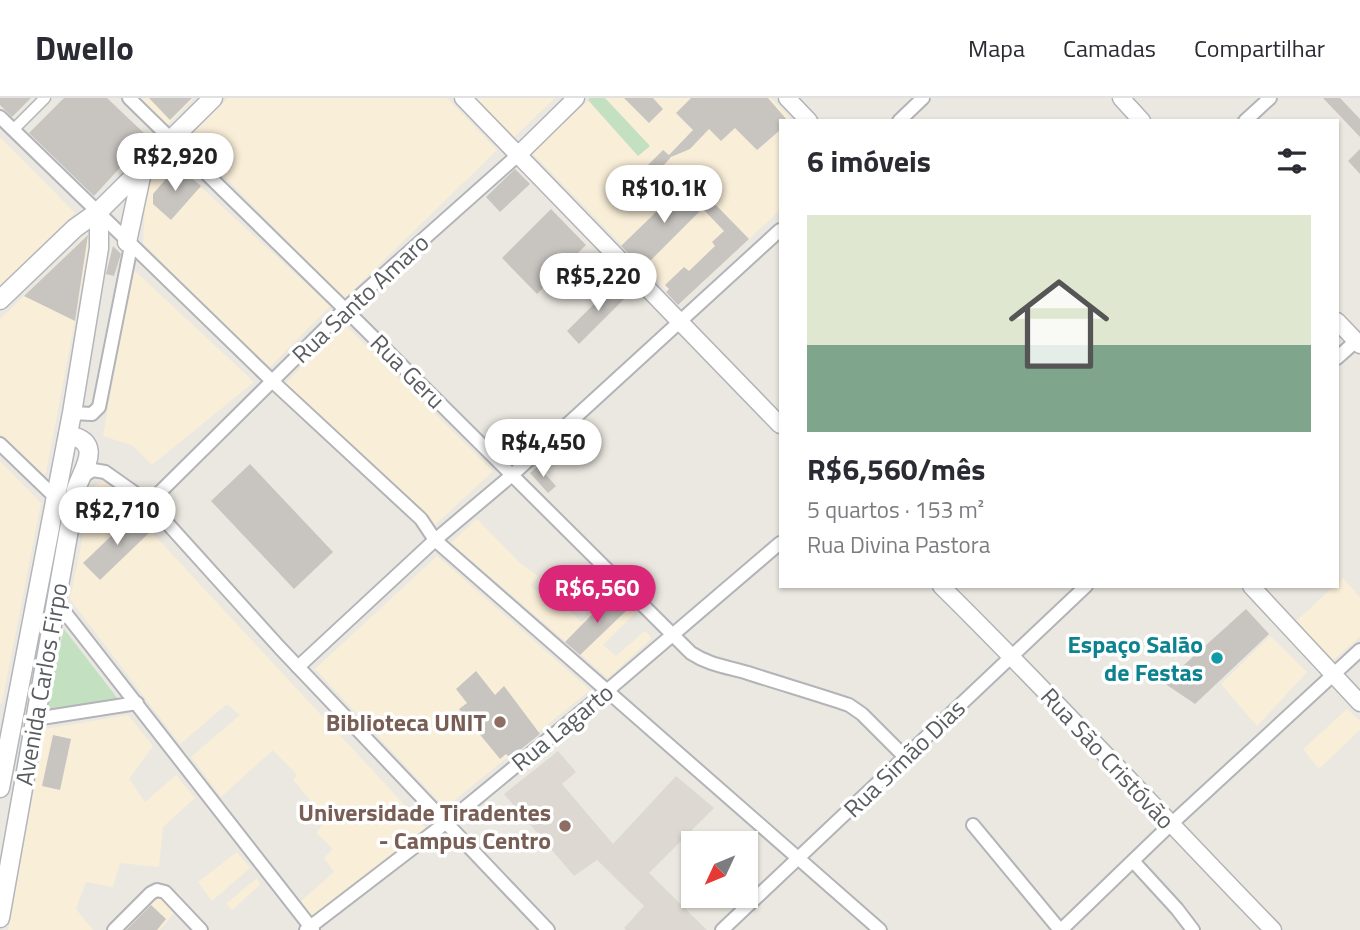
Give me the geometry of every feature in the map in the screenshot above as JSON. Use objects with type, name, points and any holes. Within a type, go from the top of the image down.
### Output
[{"type":"main road","points":[[0,300],[75,228],[99,211],[213,98]]},
{"type":"main road","points":[[129,244],[143,167]]},
{"type":"main road","name":"Avenida Carlos Firpo","points":[[0,788],[4,732],[72,413],[99,248],[99,211]]},
{"type":"main road","points":[[68,435],[81,438],[85,443],[89,459],[85,474]]},
{"type":"main road","name":"Avenida Carlos Firpo","points":[[0,918],[76,491],[78,482],[85,474]]},
{"type":"street","points":[[13,130],[45,98]]},
{"type":"street","name":"Rua Geru","points":[[129,98],[673,635],[703,661],[849,705],[862,714],[905,757]]},
{"type":"street","points":[[463,98],[779,424]]},
{"type":"street","name":"Rua Santo Amaro","points":[[149,503],[345,309],[518,155],[576,98]]},
{"type":"street","points":[[787,98],[807,119]]},
{"type":"street","points":[[901,119],[923,98]]},
{"type":"street","points":[[1121,98],[1140,119]]},
{"type":"street","points":[[1247,119],[1270,98]]},
{"type":"street","points":[[0,117],[271,380],[421,519],[436,541],[880,930]]},
{"type":"street","points":[[298,667],[779,231]]},
{"type":"street","points":[[72,413],[92,414],[99,407],[129,244]]},
{"type":"street","points":[[1339,323],[1359,344],[1340,355]]},
{"type":"street","points":[[0,444],[55,497]]},
{"type":"street","points":[[85,474],[93,470],[106,472],[149,503],[280,648],[548,930]]},
{"type":"street","name":"Rua Lagarto","points":[[310,929],[608,690],[779,544]]},
{"type":"street","name":"Rua São Cristóvão","points":[[944,588],[1273,930]]},
{"type":"street","name":"Rua Simão Dias","points":[[722,930],[1084,588]]},
{"type":"street","points":[[1253,588],[1360,703]]},
{"type":"street","points":[[56,601],[310,929]]},
{"type":"street","points":[[973,825],[1060,930],[1360,650]]},
{"type":"street","points":[[35,719],[137,703]]},
{"type":"street","points":[[1133,860],[1193,930]]},
{"type":"street","points":[[114,930],[151,892],[157,890],[164,892],[201,930]]},
{"type":"shaded area","points":[[137,98],[194,98],[165,127]]},
{"type":"shaded area","points":[[228,98],[447,98],[497,150],[344,299],[187,138]]},
{"type":"shaded area","points":[[475,98],[555,98],[513,138]]},
{"type":"shaded area","points":[[591,98],[771,98],[791,119],[779,119],[779,211],[680,304],[532,153]]},
{"type":"shaded area","points":[[0,137],[75,213],[0,287]]},
{"type":"shaded area","points":[[173,161],[330,306],[268,369],[143,243],[146,186]]},
{"type":"shaded area","points":[[86,236],[90,241],[46,473],[41,475],[0,434],[0,319]]},
{"type":"shaded area","points":[[133,269],[254,382],[152,465],[133,446],[103,436]]},
{"type":"shaded area","points":[[343,323],[493,471],[435,525],[285,384]]},
{"type":"shaded area","points":[[0,461],[41,503],[0,704]]},
{"type":"shaded area","points":[[104,481],[426,828],[311,918],[300,902],[334,872],[324,858],[333,849],[316,833],[327,819],[293,780],[297,775],[273,750],[221,797],[191,757],[240,715],[227,704],[180,744],[70,599],[93,487]]},
{"type":"shaded area","points":[[477,519],[520,563],[538,576],[531,586],[551,605],[558,600],[582,622],[612,590],[635,613],[603,645],[616,656],[645,631],[652,638],[608,678],[451,543]]},
{"type":"shaded area","points":[[437,556],[590,690],[445,808],[315,669]]},
{"type":"shaded area","points":[[1343,578],[1360,597],[1360,637],[1331,662],[1294,623],[1332,588],[1339,588]]},
{"type":"shaded area","points":[[1270,636],[1307,672],[1257,726],[1221,684]]},
{"type":"shaded area","points":[[1347,709],[1360,721],[1360,730],[1319,769],[1303,749]]},
{"type":"shaded area","points":[[128,715],[153,746],[129,779],[145,802],[176,775],[195,798],[163,827],[159,867],[120,863],[113,887],[86,882],[76,909],[93,930],[8,930],[45,729]]},
{"type":"shaded area","name":"Universidade Tiradentes - Campus Centro","points":[[558,751],[576,772],[562,784],[613,844],[676,776],[714,808],[691,831],[681,831],[681,841],[649,873],[681,904],[681,908],[685,908],[707,930],[626,930],[624,928],[644,906],[597,860],[574,876],[504,794]]},
{"type":"shaded area","points":[[237,852],[250,868],[212,901],[198,882]]},
{"type":"shaded area","points":[[257,878],[260,885],[232,910],[226,904]]},
{"type":"shaded area","points":[[157,894],[176,911],[160,930],[121,930]]},
{"type":"green space","points":[[605,98],[650,146],[638,156],[588,100]]},
{"type":"green space","points":[[64,629],[118,699],[44,711]]},
{"type":"building","points":[[0,98],[31,98],[12,117],[0,105]]},
{"type":"building","points":[[64,98],[107,98],[148,137],[94,196],[29,133]]},
{"type":"building","points":[[149,98],[192,98],[170,120]]},
{"type":"building","points":[[624,98],[653,98],[663,109],[649,123]]},
{"type":"building","points":[[691,98],[768,98],[786,119],[779,119],[779,131],[757,150],[735,128],[721,141],[709,129],[690,149],[671,157],[649,182],[640,173],[663,150],[669,155],[693,130],[676,113]]},
{"type":"building","points":[[1323,98],[1340,98],[1360,119],[1360,137]]},
{"type":"building","points":[[1360,149],[1360,174],[1348,161]]},
{"type":"building","points":[[177,166],[201,186],[171,220],[153,204],[153,194]]},
{"type":"building","points":[[515,169],[530,184],[500,212],[486,197]]},
{"type":"building","points":[[686,183],[707,204],[643,268],[621,246]]},
{"type":"building","points":[[713,202],[749,239],[678,305],[666,292],[669,289],[665,285],[684,267],[689,271],[715,246],[712,242],[724,231],[704,210]]},
{"type":"building","points":[[551,209],[586,245],[537,294],[502,258]]},
{"type":"building","points":[[88,235],[75,321],[24,296]]},
{"type":"building","points":[[113,246],[121,254],[114,276],[106,274]]},
{"type":"building","points":[[616,282],[629,294],[579,344],[567,331]]},
{"type":"building","points":[[250,464],[333,552],[294,589],[211,501]]},
{"type":"building","points":[[538,466],[556,486],[548,493],[530,473]]},
{"type":"building","points":[[134,514],[151,531],[100,580],[83,563]]},
{"type":"building","points":[[612,594],[628,609],[580,655],[565,642]]},
{"type":"building","name":"Espaço Salão de Festas","points":[[1246,609],[1269,634],[1195,704],[1164,683]]},
{"type":"building","name":"Biblioteca UNIT","points":[[476,671],[495,695],[504,686],[540,734],[510,758],[506,754],[500,759],[459,709],[467,703],[456,689]]},
{"type":"building","points":[[53,735],[71,739],[60,790],[42,786]]},
{"type":"building","points":[[151,905],[166,919],[157,930],[126,930]]},
{"type":"place","name":"Espaço Salão de Festas","points":[[1217,658]]},
{"type":"place","name":"Biblioteca UNIT","points":[[500,722]]},
{"type":"place","name":"Universidade Tiradentes - Campus Centro","points":[[565,826]]}]
